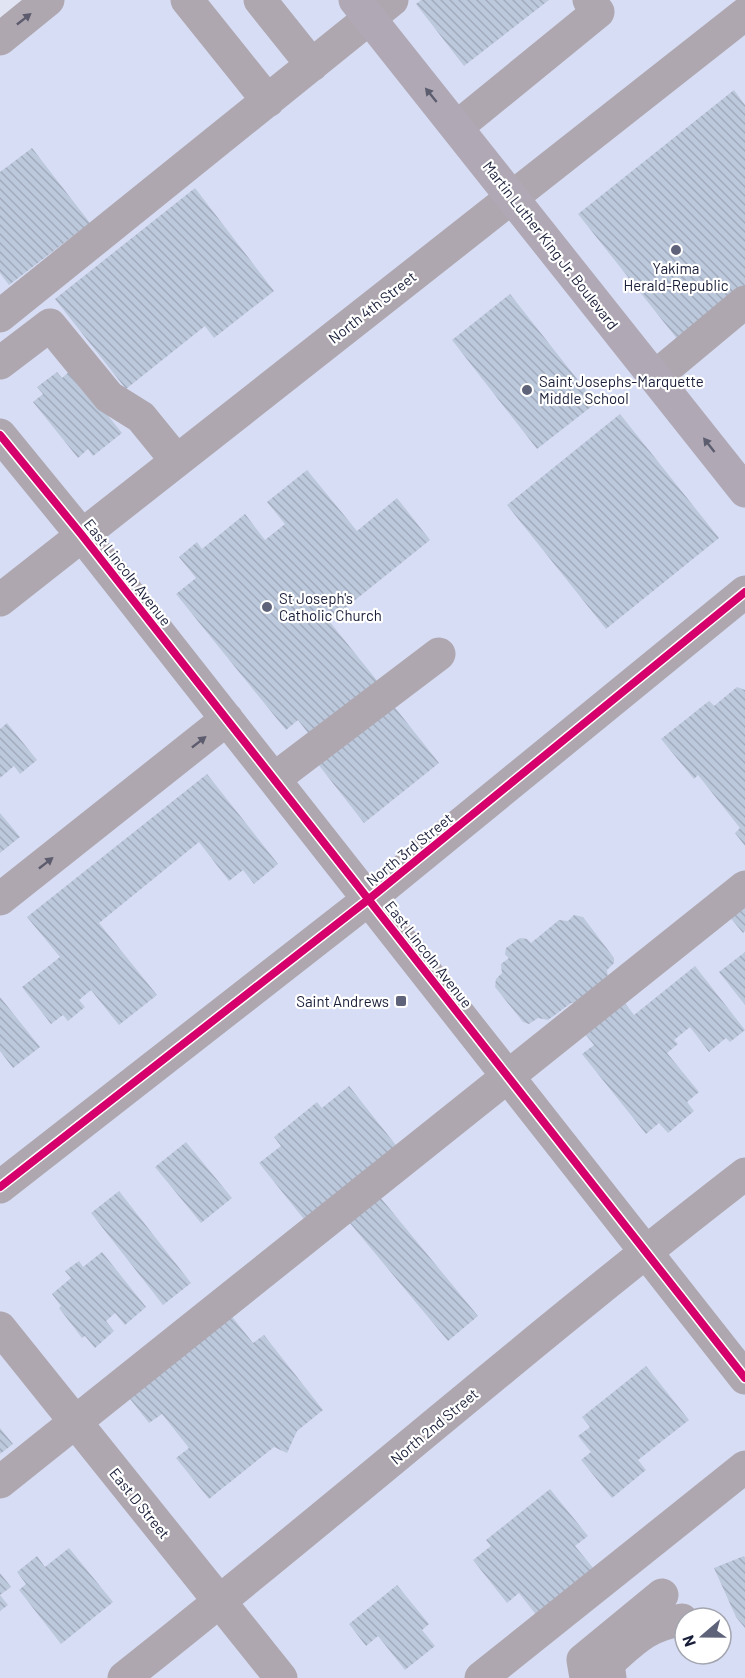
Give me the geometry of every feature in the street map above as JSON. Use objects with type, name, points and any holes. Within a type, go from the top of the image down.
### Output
[{"type":"main road","name":"Martin Luther King Jr. Boulevard","points":[[372,6],[457,127],[745,491]]},
{"type":"street","points":[[0,39],[48,0]]},
{"type":"street","points":[[187,0],[267,100]]},
{"type":"street","points":[[260,0],[312,65]]},
{"type":"street","points":[[457,127],[598,12],[589,0]]},
{"type":"street","points":[[0,315],[312,65],[372,6]]},
{"type":"street","name":"North 4th Street","points":[[0,600],[745,14]]},
{"type":"street","points":[[655,377],[745,302]]},
{"type":"street","points":[[0,363],[50,325],[109,397],[141,417],[176,460]]},
{"type":"street","name":"East Lincoln Avenue","points":[[0,435],[81,534],[745,1378]]},
{"type":"street","name":"North 3rd Street","points":[[0,1187],[369,899],[745,592]]},
{"type":"street","points":[[274,779],[439,654]]},
{"type":"street","points":[[0,899],[227,719]]},
{"type":"street","points":[[0,1482],[745,887]]},
{"type":"street","name":"North 2nd Street","points":[[124,1678],[220,1602],[645,1251],[745,1174]]},
{"type":"street","name":"East D Street","points":[[0,1328],[281,1678]]},
{"type":"street","points":[[481,1678],[745,1467]]},
{"type":"street","points":[[586,1678],[583,1660],[662,1595]]},
{"type":"street","points":[[610,1678],[608,1663],[644,1631],[664,1622],[673,1621]]},
{"type":"shaded area","points":[[65,0],[745,0],[745,1678],[0,1678],[0,53]]},
{"type":"building","points":[[421,0],[549,0],[464,66],[416,4]]},
{"type":"building","name":"Yakima Herald-Republic","points":[[734,90],[745,105],[745,286],[678,340],[578,214]]},
{"type":"building","points":[[32,148],[90,223],[9,285],[0,273],[0,172]]},
{"type":"building","points":[[195,188],[274,291],[214,338],[205,326],[126,389],[55,299]]},
{"type":"building","points":[[510,294],[596,403],[537,449],[452,340]]},
{"type":"building","points":[[71,370],[122,433],[93,456],[88,449],[78,458],[33,402],[43,394],[37,387],[57,372],[62,378]]},
{"type":"building","points":[[620,414],[719,538],[606,629],[507,505]]},
{"type":"building","name":"St Joseph's Catholic Church","points":[[307,470],[357,531],[397,498],[430,540],[329,621],[379,683],[311,737],[298,720],[286,730],[176,594],[196,578],[179,557],[197,542],[202,549],[245,514],[265,540],[285,524],[267,502]]},
{"type":"building","points":[[737,687],[745,690],[745,846],[735,833],[740,828],[698,775],[694,779],[661,739],[709,701],[714,706]]},
{"type":"building","points":[[389,700],[439,763],[364,823],[314,759]]},
{"type":"building","points":[[7,723],[37,760],[20,774],[14,766],[0,778],[0,729]]},
{"type":"building","points":[[207,774],[278,864],[254,884],[243,870],[229,881],[199,842],[99,923],[157,995],[119,1025],[91,990],[79,1000],[85,1007],[68,1021],[63,1015],[51,1024],[22,987],[60,957],[27,917]]},
{"type":"building","points":[[0,813],[20,837],[0,853]]},
{"type":"building","points":[[745,903],[745,931],[743,933],[729,916]]},
{"type":"building","points":[[574,915],[583,917],[614,958],[614,963],[607,970],[608,978],[578,1003],[571,1003],[548,1020],[538,1018],[529,1024],[523,1022],[495,987],[496,979],[502,973],[501,964],[509,958],[505,954],[506,948],[520,938],[527,939],[531,943],[559,920],[568,921]]},
{"type":"building","points":[[745,952],[745,1005],[719,972]]},
{"type":"building","points":[[695,966],[745,1030],[730,1042],[726,1038],[709,1052],[690,1027],[674,1040],[678,1044],[667,1053],[699,1092],[687,1102],[694,1111],[668,1133],[659,1123],[646,1134],[582,1054],[594,1045],[581,1029],[621,998],[634,1015]]},
{"type":"building","points":[[0,997],[40,1047],[13,1068],[0,1051]]},
{"type":"building","points":[[349,1086],[399,1149],[307,1223],[259,1163],[281,1146],[274,1137],[317,1102],[322,1108]]},
{"type":"building","points":[[186,1142],[232,1198],[201,1223],[155,1167]]},
{"type":"building","points":[[119,1191],[191,1283],[163,1305],[91,1213]]},
{"type":"building","points":[[380,1197],[478,1316],[448,1341],[349,1222]]},
{"type":"building","points":[[102,1252],[146,1307],[125,1325],[115,1313],[106,1321],[114,1331],[95,1348],[85,1336],[82,1338],[59,1308],[61,1306],[52,1294],[71,1278],[65,1271],[79,1261],[83,1267]]},
{"type":"building","points":[[230,1314],[253,1343],[264,1335],[323,1410],[297,1431],[287,1453],[274,1447],[209,1499],[176,1458],[189,1448],[162,1414],[149,1423],[127,1395]]},
{"type":"building","points":[[646,1366],[689,1420],[638,1460],[646,1470],[612,1498],[581,1460],[591,1452],[578,1436],[590,1427],[582,1417]]},
{"type":"building","points":[[0,1428],[13,1444],[0,1454]]},
{"type":"building","points":[[550,1489],[588,1536],[575,1546],[599,1575],[541,1621],[519,1593],[507,1603],[473,1560],[491,1546],[486,1540]]},
{"type":"building","points":[[69,1548],[113,1602],[61,1644],[19,1590],[26,1584],[17,1572],[37,1556],[45,1567]]},
{"type":"building","points":[[744,1556],[745,1628],[736,1617],[714,1568]]},
{"type":"building","points":[[0,1573],[11,1587],[0,1595]]},
{"type":"building","points":[[397,1585],[429,1624],[422,1630],[435,1646],[405,1670],[378,1636],[366,1646],[349,1624]]},
{"type":"building","points":[[0,1595],[8,1605],[0,1611]]},
{"type":"cycle path","points":[[0,435],[81,534],[745,1378]]},
{"type":"cycle path","points":[[0,1187],[369,899],[745,592]]},
{"type":"place","name":"Yakima Herald-Republic","points":[[676,250]]},
{"type":"place","name":"Saint Josephs-Marquette Middle School","points":[[527,390]]},
{"type":"place","name":"St Joseph's Catholic Church","points":[[267,607]]},
{"type":"place","name":"Saint Andrews","points":[[401,1001]]}]
